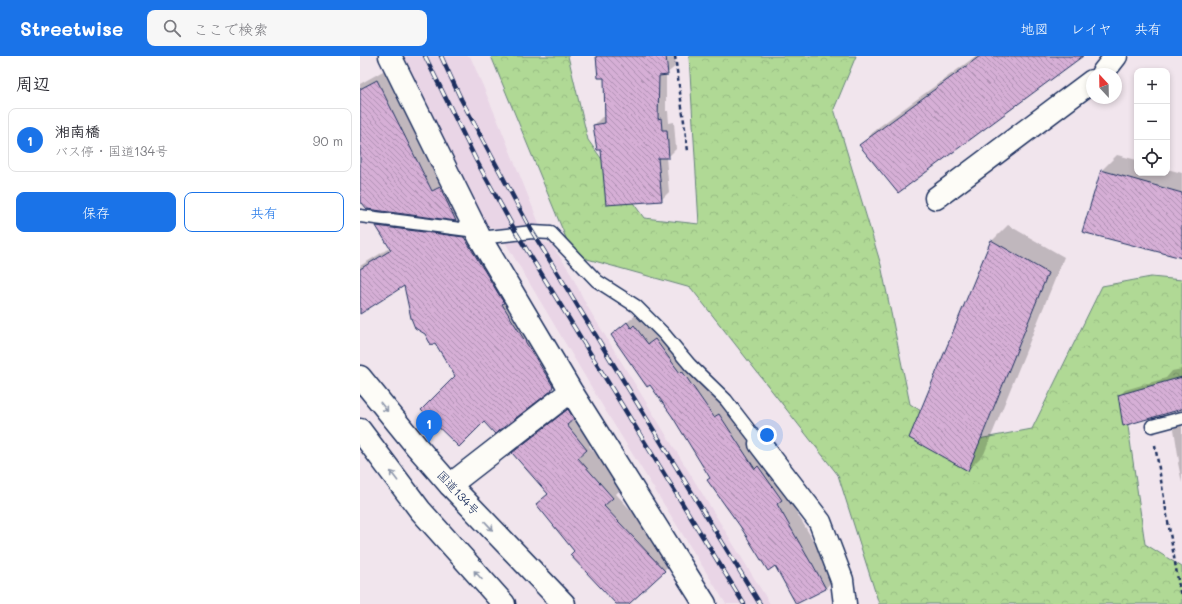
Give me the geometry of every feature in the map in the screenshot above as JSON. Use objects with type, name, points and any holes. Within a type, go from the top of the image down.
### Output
[{"type":"main road","points":[[390,56],[478,234],[571,391],[705,604]]},
{"type":"main road","points":[[1107,68],[1116,56]]},
{"type":"main road","points":[[936,198],[1086,86]]},
{"type":"main road","name":"国道134号","points":[[360,377],[450,485],[564,604]]},
{"type":"main road","points":[[450,485],[571,391]]},
{"type":"main road","points":[[360,430],[420,510],[504,604]]},
{"type":"main road","points":[[760,444],[820,522],[842,580],[845,604]]},
{"type":"main road","points":[[534,574],[552,604]]},
{"type":"main road","points":[[534,574],[558,604]]},
{"type":"lane","points":[[360,216],[478,234],[532,232],[551,233],[597,281],[636,306],[664,334],[690,365],[726,400],[760,444]]},
{"type":"lane","points":[[1152,426],[1182,418]]},
{"type":"path","points":[[675,56],[688,151]]},
{"type":"path","points":[[1152,426],[1180,592],[1182,594]]},
{"type":"shaded area","points":[[396,56],[470,56],[540,226],[530,228],[488,228],[443,152]]},
{"type":"shaded area","points":[[537,240],[551,244],[569,270],[587,306],[770,604],[726,604],[605,410],[505,242]]},
{"type":"green space","points":[[491,56],[568,56],[588,140],[644,218],[699,224],[689,56],[856,56],[834,109],[881,265],[910,404],[968,441],[1032,429],[1102,286],[1151,277],[1182,280],[1182,381],[1124,399],[1145,544],[1182,567],[1182,604],[879,604],[838,475],[691,288],[573,255]]},
{"type":"building","points":[[596,56],[666,56],[668,75],[659,76],[658,119],[661,118],[662,130],[667,130],[669,158],[658,158],[662,201],[606,205],[601,150],[597,150],[593,125],[605,123],[604,78],[598,78]]},
{"type":"building","points":[[980,56],[1083,56],[898,193],[859,145]]},
{"type":"building","points":[[377,80],[432,191],[440,187],[456,221],[367,209],[362,203],[360,203],[360,89]]},
{"type":"building","points":[[1101,170],[1182,193],[1182,258],[1082,232]]},
{"type":"building","points":[[376,226],[464,237],[504,303],[502,304],[553,386],[551,391],[495,434],[484,422],[459,447],[421,410],[455,376],[435,343],[431,345],[425,334],[415,328],[411,318],[404,286],[360,314],[360,269],[391,250]]},
{"type":"building","points":[[991,240],[1048,273],[968,471],[909,438]]},
{"type":"building","points":[[627,322],[631,328],[634,325],[648,344],[655,339],[680,373],[682,371],[714,417],[719,414],[755,469],[758,466],[782,500],[777,504],[826,589],[796,604],[775,566],[768,571],[740,526],[707,480],[710,478],[672,416],[650,385],[647,387],[611,335]]},
{"type":"building","points":[[1182,377],[1182,409],[1123,426],[1118,395]]},
{"type":"building","points":[[568,409],[574,419],[567,425],[587,450],[578,458],[613,498],[604,506],[665,571],[629,604],[616,604],[570,555],[574,551],[536,504],[548,494],[512,453]]},
{"type":"railway","points":[[425,56],[476,160],[517,234],[744,604]]},
{"type":"railway","points":[[441,56],[461,99],[530,228],[760,604]]},
{"type":"place","name":"湘南橋","points":[[429,443]]}]
